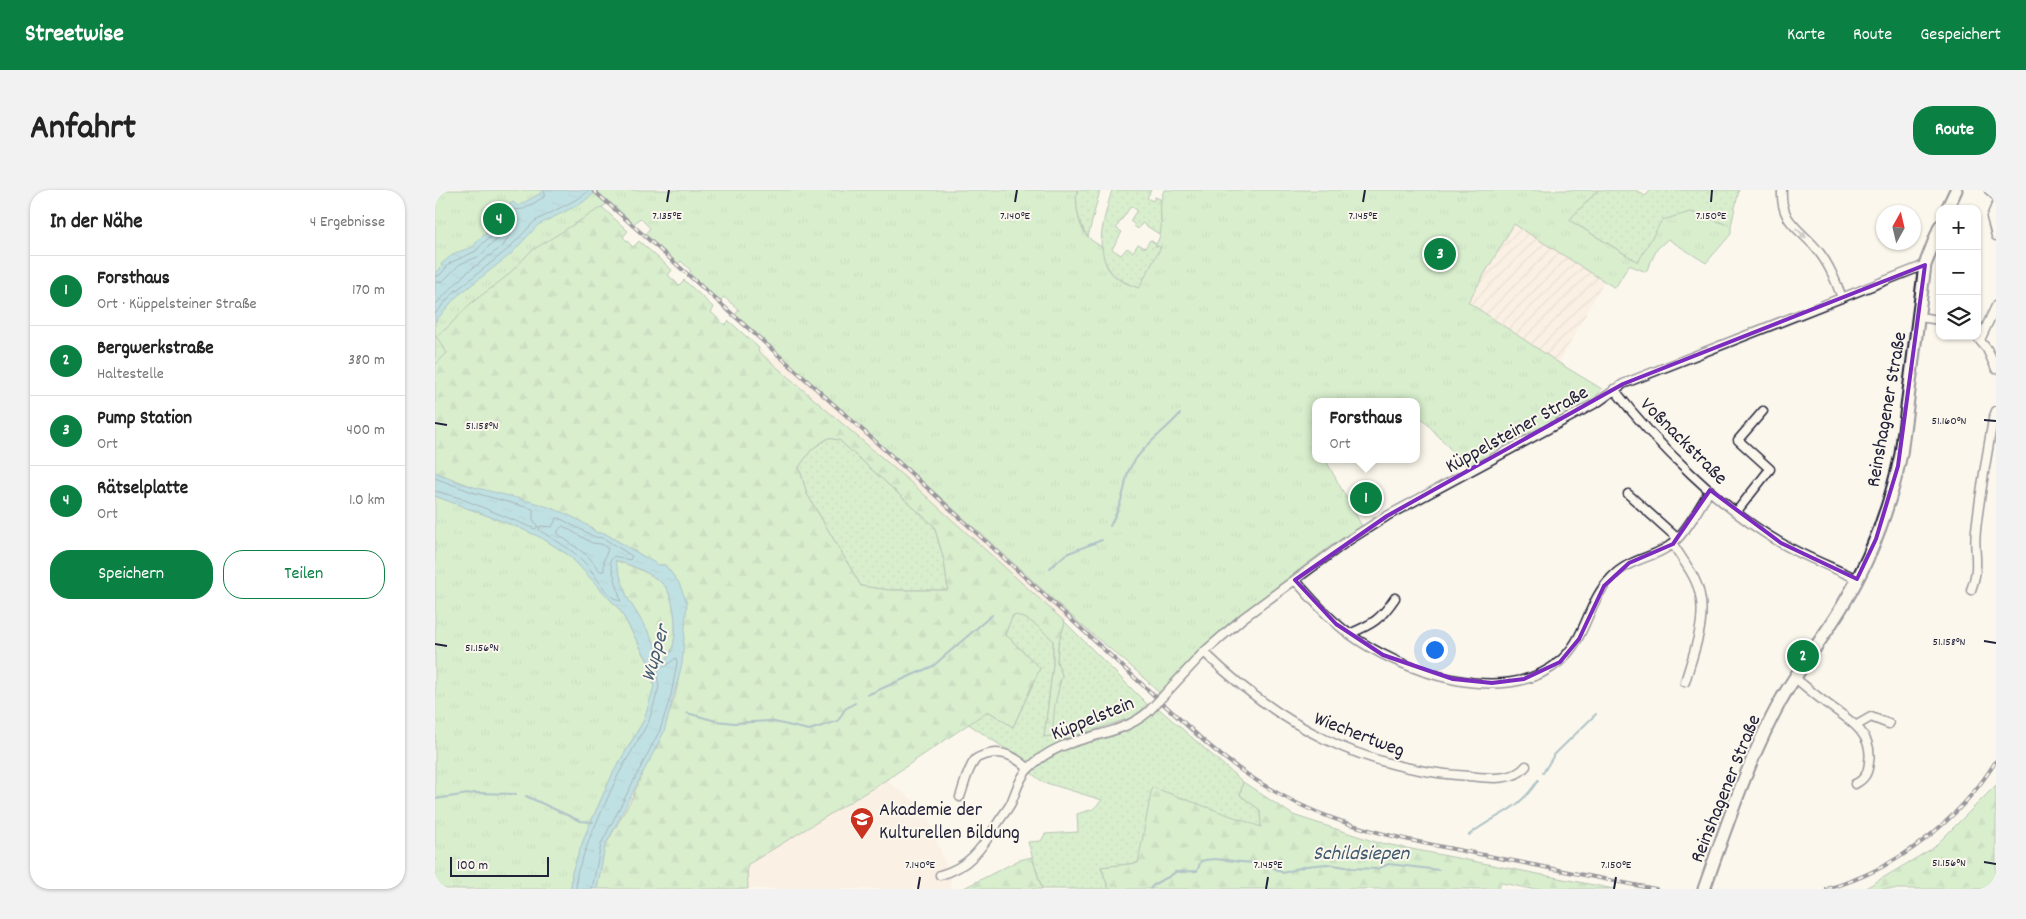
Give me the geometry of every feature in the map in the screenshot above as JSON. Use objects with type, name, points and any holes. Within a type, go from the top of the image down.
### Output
[{"type":"main road","points":[[1949,205],[1956,190]]},
{"type":"main road","name":"Reinshagener Straße","points":[[1704,889],[1756,748],[1795,678],[1838,613],[1857,580],[1876,539],[1897,472],[1925,265],[1936,236]]},
{"type":"street","points":[[1783,190],[1783,206],[1787,216],[1820,252],[1831,270],[1842,298]]},
{"type":"street","points":[[1989,190],[1996,196]]},
{"type":"street","points":[[1996,205],[1991,224],[1996,236]]},
{"type":"street","name":"Küppelsteiner Straße","points":[[1165,694],[1204,652],[1243,618],[1331,553],[1387,516],[1597,402],[1615,389],[1704,351],[1925,265]]},
{"type":"street","points":[[1981,333],[1996,306]]},
{"type":"street","points":[[1919,317],[1936,319]]},
{"type":"street","points":[[1979,340],[1996,369]]},
{"type":"street","name":"Voßnackstraße","points":[[1615,389],[1643,423],[1710,490],[1781,543],[1857,580]]},
{"type":"street","name":"Voßnackstraße","points":[[1737,511],[1771,475],[1770,469],[1738,440],[1763,411]]},
{"type":"street","points":[[1971,590],[1977,571],[1976,526],[1993,419],[1996,411]]},
{"type":"street","points":[[1295,580],[1321,610],[1349,634],[1383,656],[1423,672],[1453,679],[1479,682],[1524,679],[1545,672],[1570,651],[1585,627],[1598,593],[1618,570],[1675,541],[1710,490]]},
{"type":"street","points":[[1628,494],[1675,541],[1696,581],[1702,608],[1700,628],[1685,682]]},
{"type":"street","points":[[1349,634],[1375,622],[1383,616],[1395,598]]},
{"type":"street","name":"Wiechertweg","points":[[1204,652],[1245,690],[1278,714],[1317,736],[1365,756],[1415,770],[1477,777],[1514,776],[1526,766]]},
{"type":"street","points":[[1795,678],[1857,725],[1868,745],[1870,759],[1866,774],[1855,784]]},
{"type":"street","name":"Küppelstein","points":[[940,874],[959,867],[982,848],[1008,808],[1021,778],[1028,768],[1064,744],[1120,727],[1147,712],[1165,694]]},
{"type":"street","points":[[1857,725],[1871,717],[1889,724]]},
{"type":"street","points":[[960,798],[971,768],[978,758],[996,752],[1004,753],[1017,759],[1028,768]]},
{"type":"highlighted area","points":[[1925,265],[1898,466],[1876,539],[1857,579],[1781,543],[1710,490],[1673,544],[1629,563],[1604,586],[1579,639],[1560,662],[1524,679],[1492,683],[1453,679],[1383,655],[1336,624],[1295,580],[1387,516],[1623,384]]},
{"type":"shaded area","points":[[1514,223],[1604,281],[1559,363],[1468,301]]},
{"type":"shaded area","points":[[759,348],[772,360],[778,354],[945,499],[1071,615],[1065,622],[916,487],[757,350]]},
{"type":"shaded area","name":"Akademie der Kulturellen Bildung","points":[[886,780],[925,809],[951,878],[950,889],[748,889],[746,865]]},
{"type":"green space","points":[[435,190],[1077,190],[1078,215],[1085,233],[1091,240],[1102,247],[1103,256],[1112,274],[1123,282],[1139,288],[1161,247],[1155,246],[1161,232],[1161,205],[1164,190],[1598,190],[1569,220],[1638,262],[1662,220],[1691,212],[1731,226],[1731,234],[1706,263],[1668,239],[1657,249],[1646,272],[1629,265],[1615,288],[1514,224],[1468,302],[1559,363],[1602,389],[1594,399],[1468,468],[1420,416],[1420,398],[1312,398],[1312,463],[1327,463],[1362,526],[1332,545],[1243,612],[1159,693],[735,315],[739,310],[724,297],[720,301],[689,274],[691,271],[681,261],[678,264],[645,234],[650,228],[640,218],[634,224],[610,202],[531,251],[507,276],[470,304],[447,328],[436,336],[447,353],[435,365]]},
{"type":"green space","points":[[1077,190],[1100,190],[1088,237],[1078,215]]},
{"type":"green space","points":[[1112,190],[1151,190],[1147,198],[1153,201],[1155,197],[1160,199],[1162,236],[1142,223],[1138,229],[1134,226],[1130,221],[1137,210],[1131,206],[1116,228],[1122,232],[1112,249],[1121,255],[1127,248],[1133,252],[1138,244],[1145,248],[1150,240],[1161,247],[1139,288],[1122,281],[1104,261],[1101,248],[1102,235]]},
{"type":"green space","points":[[1598,190],[1636,190],[1645,196],[1651,190],[1739,190],[1731,226],[1691,212],[1638,262],[1569,220]]},
{"type":"green space","points":[[590,196],[628,231],[623,237],[633,247],[639,241],[672,270],[668,275],[679,285],[684,280],[714,308],[711,312],[725,325],[729,321],[759,348],[758,351],[916,487],[1065,622],[1058,645],[1057,662],[1062,675],[1055,704],[1052,736],[1044,737],[1053,665],[1053,640],[1029,621],[1013,615],[1005,634],[1040,668],[1013,727],[988,711],[886,780],[747,865],[748,889],[597,889],[605,846],[631,800],[648,760],[657,747],[675,697],[679,676],[679,583],[665,565],[658,565],[604,533],[597,533],[591,527],[547,508],[476,488],[435,472],[435,322]],"holes":[[[828,438],[839,440],[934,526],[944,560],[948,590],[890,590],[861,586],[807,494],[799,467],[812,449]]]},
{"type":"green space","points":[[828,438],[839,440],[934,526],[944,560],[948,590],[889,590],[861,586],[807,494],[799,467],[812,449]]},
{"type":"green space","points":[[435,496],[520,528],[542,538],[570,556],[620,610],[653,671],[652,676],[655,686],[644,720],[613,773],[586,833],[572,872],[571,889],[435,889]]},
{"type":"green space","points":[[614,560],[653,576],[668,591],[674,613],[675,637],[668,657],[661,662],[653,640],[627,597]]},
{"type":"green space","points":[[1013,615],[1029,620],[1053,640],[1053,665],[1044,737],[1062,675],[1057,662],[1058,645],[1065,622],[1147,704],[1136,716],[1063,740],[1027,763],[967,723],[988,711],[1013,727],[1040,668],[1005,634]]},
{"type":"green space","points":[[1157,707],[1243,782],[1240,795],[1260,810],[1261,827],[1138,863],[1101,867],[1109,889],[1042,889],[1028,842],[1041,841],[1045,834],[1078,832],[1077,814],[1093,809],[1102,800],[1043,782],[1031,773],[1045,760],[1061,752],[1114,736],[1130,729],[1145,720]]},
{"type":"green space","points":[[1243,782],[1293,815],[1376,842],[1614,889],[1531,889],[1502,883],[1497,889],[1109,889],[1101,867],[1138,863],[1152,787],[1261,827],[1260,810],[1240,795]]},
{"type":"green space","points":[[1996,785],[1996,889],[1864,889],[1933,848]]},
{"type":"green space","points":[[1032,857],[1042,889],[962,889],[1019,860]]},
{"type":"water","points":[[541,190],[598,190],[582,203],[538,225],[511,254],[456,297],[435,322],[435,274],[442,267],[441,264],[455,253],[473,247],[480,238],[504,221],[498,213],[513,202],[518,206],[541,193]]},
{"type":"water","name":"Wupper","points":[[435,472],[467,485],[540,504],[571,516],[597,533],[604,533],[658,565],[665,565],[679,583],[687,603],[682,664],[664,732],[605,846],[597,889],[571,889],[572,872],[586,833],[613,773],[644,720],[654,686],[653,670],[620,610],[570,556],[542,538],[520,528],[435,496]],"holes":[[[615,560],[654,577],[664,585],[668,592],[674,613],[675,638],[668,658],[661,662],[653,640],[627,597]]]},
{"type":"waterway","points":[[1110,526],[1120,504],[1130,468],[1147,446],[1180,414]]},
{"type":"waterway","points":[[1050,568],[1066,554],[1102,540]]},
{"type":"waterway","points":[[867,695],[933,666],[992,615]]},
{"type":"waterway","points":[[687,713],[716,721],[735,723],[770,721],[809,730],[838,721],[845,709],[855,703]]},
{"type":"waterway","name":"Schildsiepen","points":[[1543,773],[1554,755],[1596,714]]},
{"type":"waterway","name":"Schildsiepen","points":[[1469,835],[1515,806],[1538,780]]},
{"type":"waterway","points":[[435,799],[475,793],[516,794]]},
{"type":"waterway","points":[[526,796],[580,821],[593,822]]},
{"type":"waterway","name":"Schildsiepen","points":[[1150,889],[1156,883],[1175,872],[1197,871],[1201,861],[1208,859],[1248,863],[1263,862],[1283,873],[1306,866],[1327,864],[1377,869],[1389,864],[1439,870]]},
{"type":"railway","points":[[593,190],[922,483],[1205,742],[1239,769],[1272,790],[1305,807],[1373,831],[1448,848],[1656,889]]},
{"type":"railway","points":[[1827,889],[1878,869],[1901,856],[1923,840],[1963,804],[1996,761]]},
{"type":"place","name":"Rätselplatte","points":[[499,219]]},
{"type":"place","name":"Pump Station","points":[[1440,254]]},
{"type":"place","name":"Forsthaus","points":[[1366,498]]},
{"type":"place","name":"Bergwerkstraße","points":[[1803,656]]},
{"type":"place","name":"Akademie der Kulturellen Bildung","points":[[862,840]]}]
